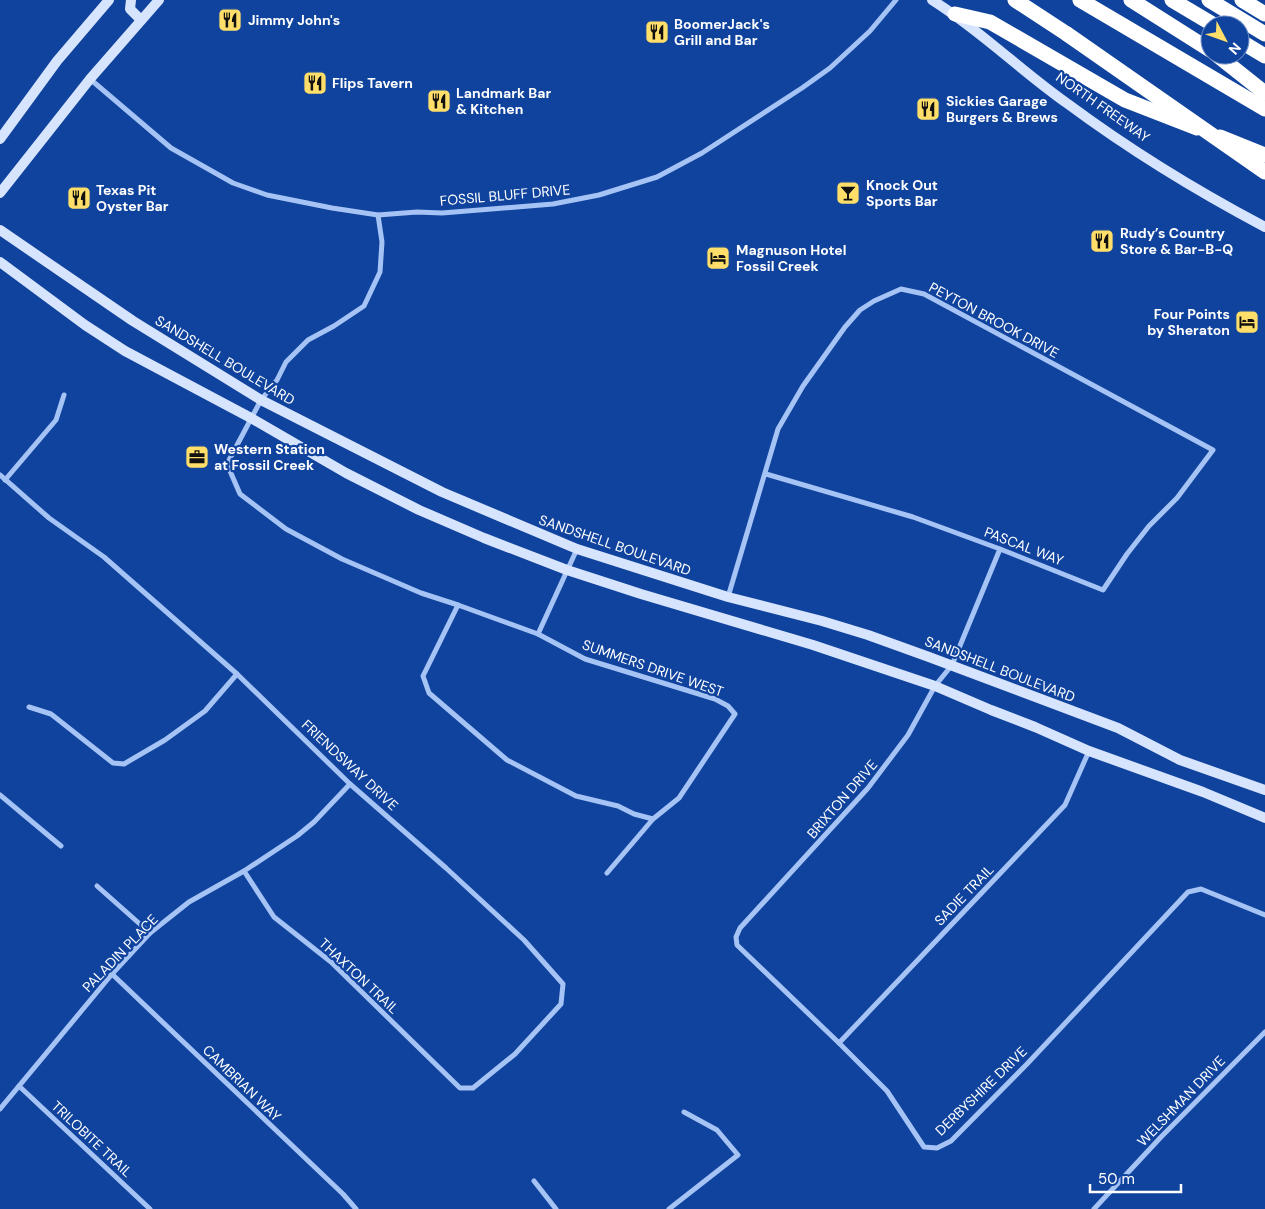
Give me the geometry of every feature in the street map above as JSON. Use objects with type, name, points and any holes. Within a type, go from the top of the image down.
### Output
[{"type":"highway","points":[[1014,0],[1067,34],[1265,172]]},
{"type":"highway","points":[[1080,0],[1265,109]]},
{"type":"highway","points":[[1131,0],[1200,44]]},
{"type":"highway","points":[[1172,0],[1200,17]]},
{"type":"highway","points":[[1209,0],[1265,34]]},
{"type":"highway","points":[[1242,0],[1265,14]]},
{"type":"highway","points":[[955,14],[990,22],[1126,100],[1265,154]]},
{"type":"highway","points":[[1250,47],[1265,56]]},
{"type":"highway","points":[[1230,65],[1265,93]]},
{"type":"street","points":[[0,139],[57,61],[110,0]]},
{"type":"street","points":[[131,0],[130,8],[141,20]]},
{"type":"street","points":[[0,193],[90,79],[159,0]]},
{"type":"street","name":"FOSSIL BLUFF DRIVE","points":[[90,79],[171,148],[233,183],[267,195],[378,215],[417,212],[442,213],[553,204],[599,195],[657,177],[702,153],[830,68],[870,31],[896,0]]},
{"type":"street","name":"NORTH FREEWAY","points":[[932,0],[955,14],[1067,104],[1130,147],[1265,227]]},
{"type":"street","points":[[378,215],[382,242],[380,272],[364,306],[334,326],[308,340],[296,350],[286,362],[277,380],[261,400],[227,464],[240,494],[286,529],[342,559],[421,593],[458,605],[423,676],[429,693],[507,760],[576,796],[618,806],[653,820],[607,873]]},
{"type":"street","name":"SANDSHELL BOULEVARD","points":[[0,230],[134,322],[261,400],[442,492],[577,549],[728,597],[868,635],[952,665],[1118,728],[1180,760],[1265,790]]},
{"type":"street","points":[[0,262],[85,326],[125,351],[251,418],[346,473],[419,510],[484,538],[567,570],[814,645],[935,686],[1089,751],[1203,792],[1265,818]]},
{"type":"street","name":"PEYTON BROOK DRIVE","points":[[728,597],[778,429],[803,386],[845,327],[860,310],[874,300],[901,289],[924,294],[1213,450]]},
{"type":"street","points":[[5,480],[56,420],[64,395]]},
{"type":"street","name":"PASCAL WAY","points":[[766,474],[913,517],[1103,590],[1127,554],[1149,526],[1177,498],[1213,450]]},
{"type":"street","name":"FRIENDSWAY DRIVE","points":[[0,475],[49,518],[104,557],[237,674],[350,784],[446,868],[524,940],[563,984],[561,1004],[515,1054],[473,1088],[467,1088]]},
{"type":"street","points":[[538,634],[577,549]]},
{"type":"street","name":"BRIXTON DRIVE","points":[[736,937],[740,928],[868,788],[908,736],[935,686],[952,665],[1000,549]]},
{"type":"street","name":"SUMMERS DRIVE WEST","points":[[458,605],[538,634],[585,659],[715,699],[728,706],[735,714],[680,798],[653,820]]},
{"type":"street","points":[[29,708],[51,714],[113,763],[124,764],[166,740],[205,712],[237,674]]},
{"type":"street","name":"SADIE TRAIL","points":[[839,1042],[1065,805],[1089,751]]},
{"type":"street","name":"PALADIN PLACE","points":[[0,1109],[112,974],[150,933],[189,902],[297,836],[350,784]]},
{"type":"street","points":[[0,795],[61,846]]},
{"type":"street","name":"THAXTON TRAIL","points":[[244,870],[274,917],[331,962],[460,1088],[467,1088]]},
{"type":"street","points":[[97,886],[150,933]]},
{"type":"street","name":"DERBYSHIRE DRIVE","points":[[736,937],[737,945],[839,1042],[887,1091],[924,1147],[937,1148],[950,1141],[1027,1064],[1188,892],[1201,889],[1265,915]]},
{"type":"street","name":"CAMBRIAN WAY","points":[[112,974],[343,1194],[356,1209]]},
{"type":"street","name":"WELSHMAN DRIVE","points":[[1094,1209],[1161,1137],[1265,1032]]},
{"type":"street","name":"TRILOBITE TRAIL","points":[[19,1086],[147,1208]]},
{"type":"street","points":[[669,1209],[738,1155],[717,1130],[684,1112]]},
{"type":"street","points":[[534,1181],[556,1209]]},
{"type":"place","name":"Jimmy John's","points":[[230,20]]},
{"type":"place","name":"BoomerJack's Grill and Bar","points":[[657,32]]},
{"type":"place","name":"Flips Tavern","points":[[315,83]]},
{"type":"place","name":"Landmark Bar & Kitchen","points":[[439,101]]},
{"type":"place","name":"Sickies Garage Burgers & Brews","points":[[928,109]]},
{"type":"place","name":"Knock Out Sports Bar","points":[[848,193]]},
{"type":"place","name":"Texas Pit Oyster Bar","points":[[79,198]]},
{"type":"place","name":"Rudy’s Country Store & Bar-B-Q","points":[[1102,241]]},
{"type":"place","name":"Magnuson Hotel Fossil Creek","points":[[718,258]]},
{"type":"place","name":"Four Points by Sheraton","points":[[1247,322]]},
{"type":"place","name":"Western Station at Fossil Creek","points":[[197,457]]}]
